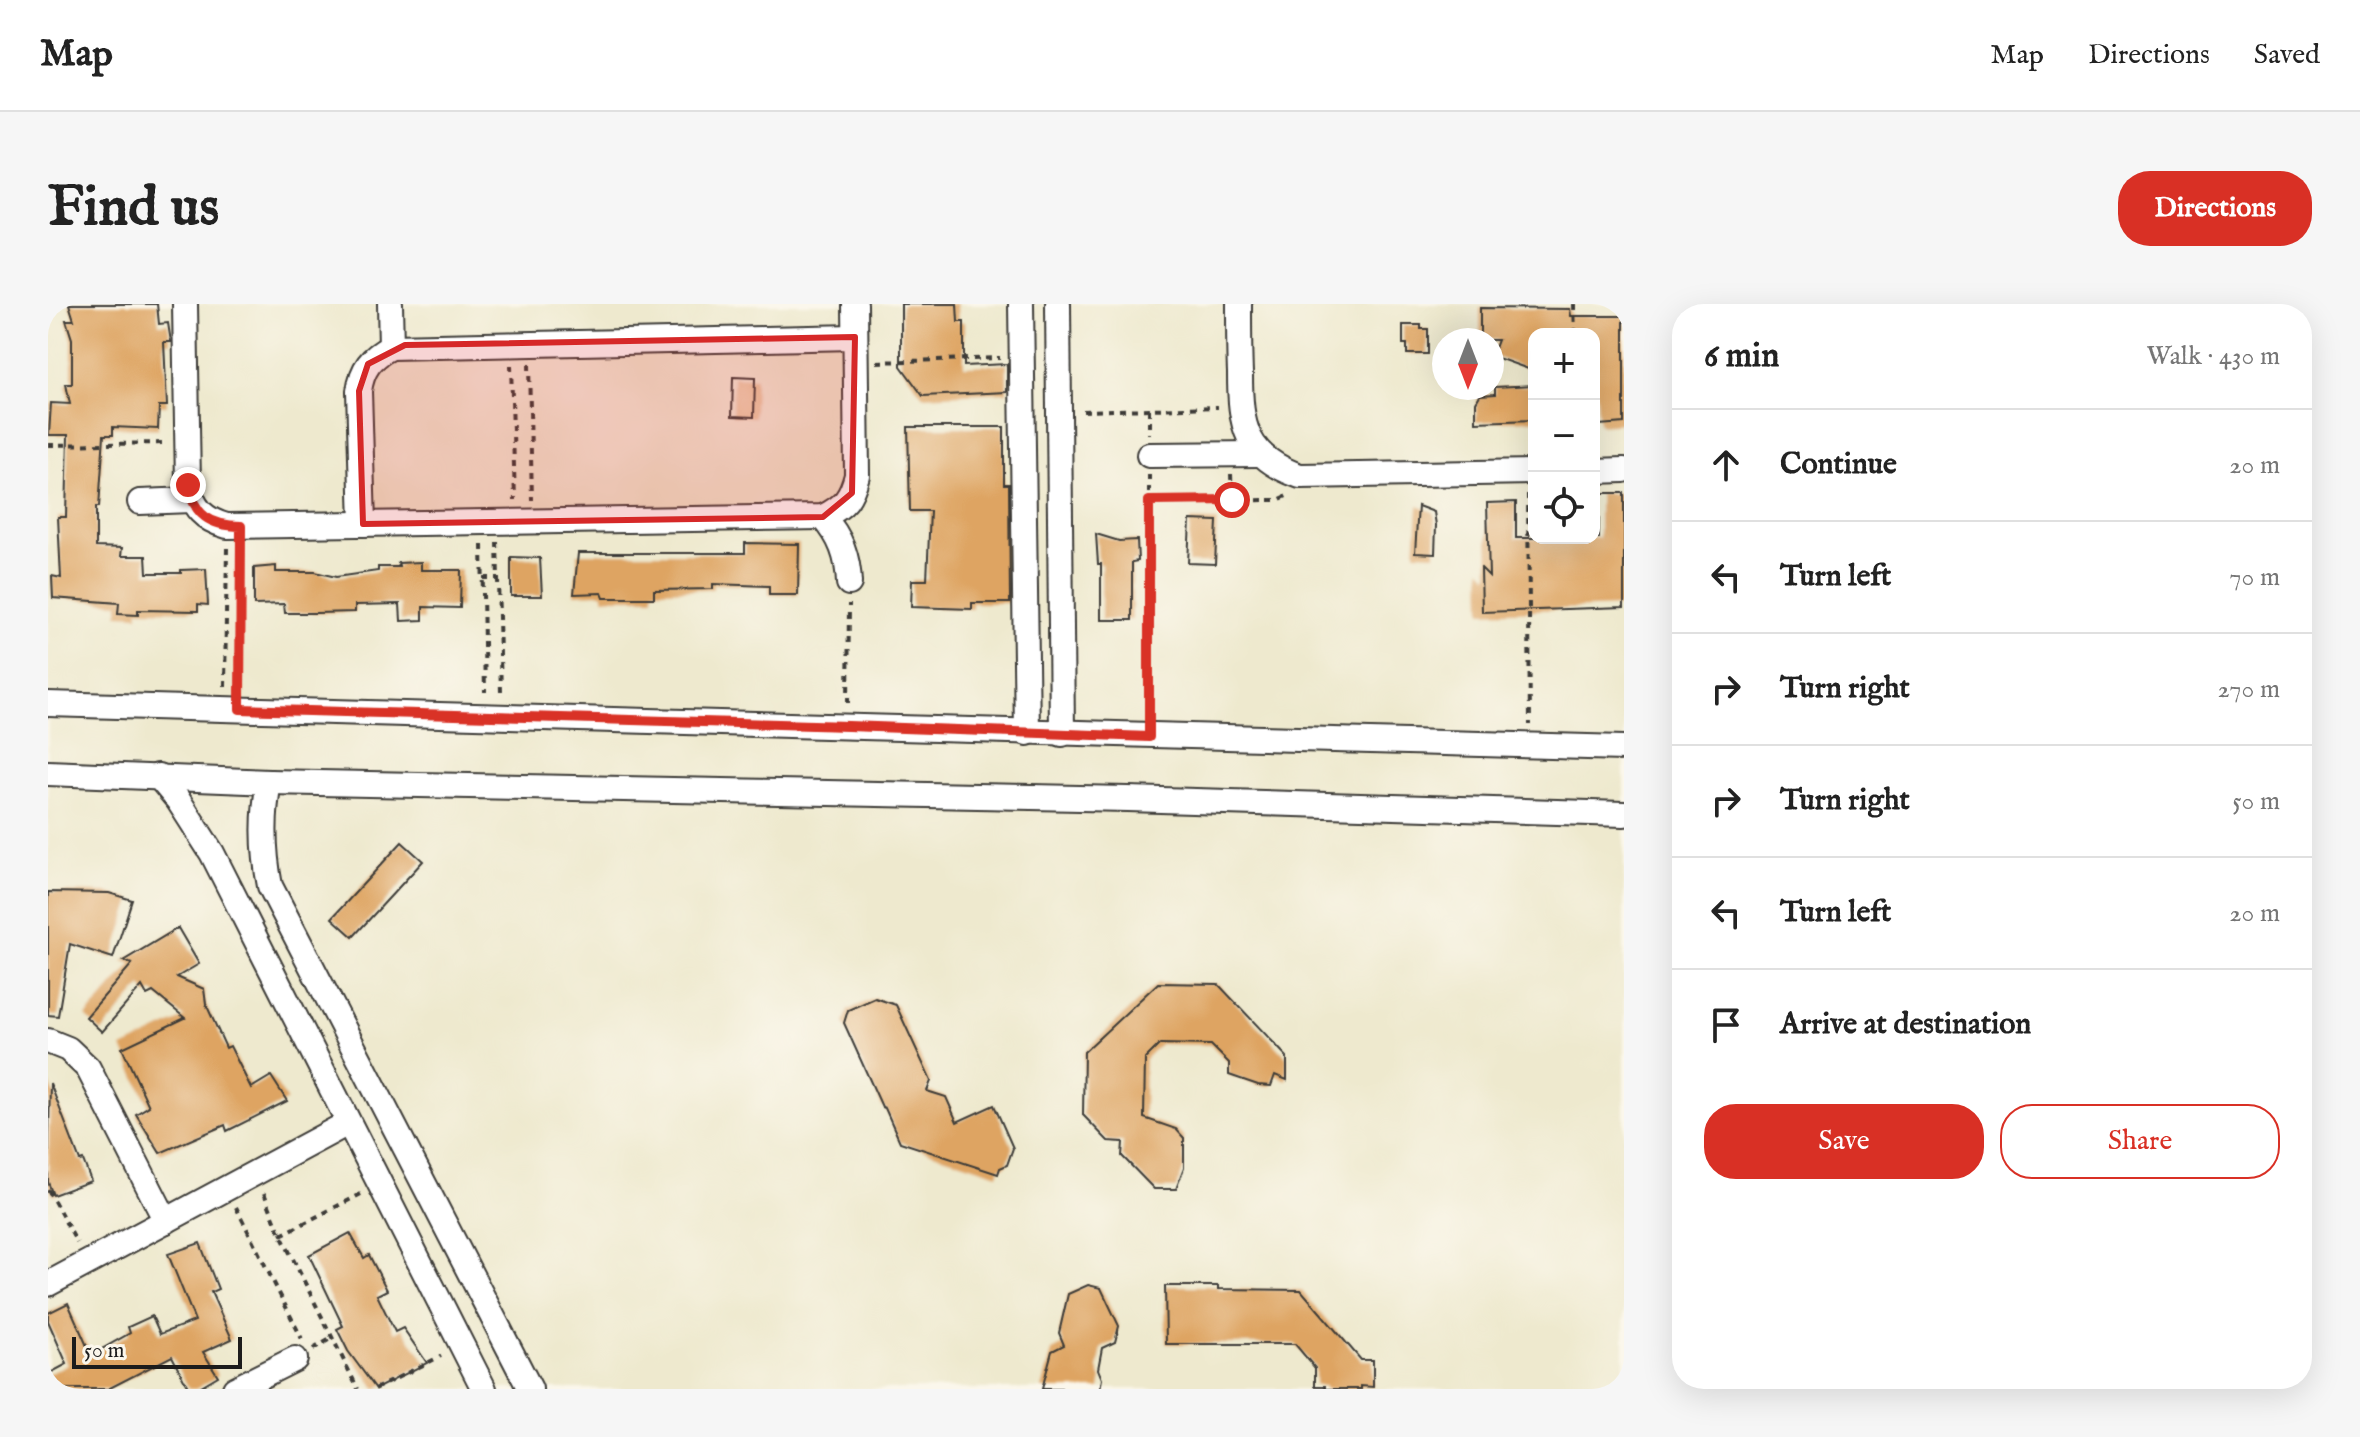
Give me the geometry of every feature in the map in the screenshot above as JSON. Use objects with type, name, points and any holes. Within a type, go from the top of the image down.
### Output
[{"type":"street","points":[[185,304],[188,485],[191,500],[200,513],[212,522],[234,526],[823,517],[840,508],[852,493],[857,475],[855,304]]},
{"type":"street","points":[[390,304],[391,347]]},
{"type":"street","points":[[1021,304],[1027,733]]},
{"type":"street","points":[[1058,304],[1062,734]]},
{"type":"street","points":[[1239,304],[1240,406],[1245,432],[1260,454],[1282,470],[1300,476],[1528,472]]},
{"type":"street","points":[[363,524],[361,376],[378,354],[391,347],[855,337]]},
{"type":"street","points":[[1149,455],[1260,454]]},
{"type":"street","points":[[1600,471],[1624,470]]},
{"type":"street","points":[[140,502],[191,500]]},
{"type":"street","points":[[823,517],[840,540],[849,568],[849,583]]},
{"type":"street","points":[[48,704],[1624,748]]},
{"type":"street","points":[[48,773],[269,782],[1128,799],[1624,814]]},
{"type":"street","points":[[158,776],[178,800],[212,853],[484,1389]]},
{"type":"street","points":[[269,782],[263,839],[270,886],[530,1389]]},
{"type":"street","points":[[311,1049],[344,1031]]},
{"type":"street","points":[[48,1041],[68,1049],[88,1068],[166,1221]]},
{"type":"street","points":[[48,1284],[348,1123]]},
{"type":"street","points":[[235,1389],[302,1355]]},
{"type":"path","points":[[1574,304],[1575,328]]},
{"type":"path","points":[[494,715],[498,578],[506,522],[519,343]]},
{"type":"path","points":[[494,715],[483,578],[506,522],[519,343]]},
{"type":"path","points":[[856,362],[1022,357]]},
{"type":"path","points":[[1059,412],[1240,406]]},
{"type":"path","points":[[1149,409],[1149,737]]},
{"type":"path","points":[[48,445],[187,442]]},
{"type":"path","points":[[1149,501],[1278,500],[1293,491],[1300,476]]},
{"type":"path","points":[[232,709],[234,526]]},
{"type":"path","points":[[232,709],[234,526]]},
{"type":"path","points":[[1530,746],[1531,544]]},
{"type":"path","points":[[483,578],[498,578]]},
{"type":"path","points":[[848,726],[849,583]]},
{"type":"path","points":[[256,1172],[281,1235],[358,1389]]},
{"type":"path","points":[[281,1235],[380,1185]]},
{"type":"path","points":[[227,1188],[302,1355]]},
{"type":"path","points":[[48,1190],[88,1263]]},
{"type":"path","points":[[375,1389],[462,1346]]},
{"type":"highlighted area","points":[[855,337],[852,493],[823,517],[363,524],[359,391],[368,364],[405,345]]},
{"type":"building","points":[[69,304],[157,304],[159,324],[168,323],[171,342],[164,342],[167,406],[159,406],[158,429],[113,427],[113,435],[104,435],[99,507],[96,507],[96,547],[122,548],[121,556],[146,556],[147,573],[206,569],[208,605],[198,604],[198,611],[138,610],[138,615],[118,614],[119,603],[53,598],[52,576],[61,578],[58,517],[66,517],[68,435],[49,435],[51,403],[70,404],[66,384],[72,384],[72,339],[66,320],[74,320]]},
{"type":"building","points":[[901,304],[957,304],[958,322],[964,322],[964,366],[1007,364],[1007,392],[923,396],[901,366]]},
{"type":"building","points":[[1480,308],[1570,309],[1571,316],[1624,316],[1624,423],[1600,425],[1600,328],[1528,328],[1528,369],[1504,360],[1504,328],[1480,328]]},
{"type":"building","points":[[1403,325],[1421,325],[1421,329],[1428,329],[1428,354],[1407,354],[1407,344],[1403,344]]},
{"type":"building","points":[[733,377],[755,378],[754,417],[732,416]]},
{"type":"building","points":[[1528,385],[1528,420],[1476,422],[1477,400],[1504,400],[1504,387]]},
{"type":"building","points":[[908,427],[1004,427],[1004,484],[1009,484],[1010,603],[972,603],[972,609],[911,607],[912,580],[927,580],[930,511],[910,511]]},
{"type":"building","points":[[1600,493],[1624,493],[1624,607],[1482,612],[1481,568],[1489,576],[1487,503],[1516,502],[1516,538],[1528,538],[1528,544],[1600,544]]},
{"type":"building","points":[[1418,506],[1434,512],[1435,554],[1415,553]]},
{"type":"building","points":[[1190,520],[1217,521],[1215,564],[1188,563]]},
{"type":"building","points":[[1096,534],[1119,541],[1137,540],[1138,561],[1132,562],[1132,620],[1101,620],[1101,564],[1098,564]]},
{"type":"building","points":[[745,543],[799,544],[798,595],[769,595],[769,586],[713,584],[713,589],[654,590],[654,598],[604,598],[602,593],[574,594],[578,553],[745,553]]},
{"type":"building","points":[[511,557],[540,558],[542,596],[511,596]]},
{"type":"building","points":[[421,562],[421,570],[461,570],[460,608],[423,607],[423,620],[401,621],[400,604],[355,605],[355,612],[316,613],[285,613],[284,604],[254,605],[254,568],[276,566],[276,572],[315,572],[336,577],[378,571],[378,567],[399,567],[398,563]]},
{"type":"building","points":[[402,842],[423,861],[353,937],[332,918]]},
{"type":"building","points":[[48,892],[109,893],[132,900],[113,958],[70,944],[58,1016],[48,1015]]},
{"type":"building","points":[[178,928],[199,964],[177,977],[204,989],[206,1004],[226,1048],[230,1046],[251,1088],[271,1076],[287,1101],[227,1131],[225,1125],[160,1153],[136,1114],[149,1106],[122,1048],[185,1018],[153,992],[147,995],[142,986],[102,1032],[86,1017],[132,964],[123,961]]},
{"type":"building","points":[[1158,983],[1218,984],[1287,1057],[1287,1080],[1275,1075],[1271,1086],[1229,1075],[1229,1063],[1211,1045],[1160,1044],[1145,1059],[1144,1118],[1176,1129],[1184,1138],[1184,1168],[1176,1189],[1154,1189],[1122,1156],[1123,1142],[1108,1141],[1083,1115],[1084,1052]]},
{"type":"building","points":[[875,998],[896,1005],[931,1081],[927,1091],[946,1097],[957,1122],[994,1105],[1013,1148],[1007,1165],[1000,1168],[998,1174],[900,1142],[844,1023],[848,1010]]},
{"type":"building","points":[[50,1083],[80,1161],[83,1160],[91,1181],[53,1195],[48,1182]]},
{"type":"building","points":[[350,1233],[364,1258],[369,1255],[387,1290],[377,1295],[395,1332],[403,1328],[427,1363],[376,1389],[348,1351],[337,1329],[343,1326],[309,1255]]},
{"type":"building","points":[[200,1243],[218,1289],[211,1292],[232,1339],[203,1352],[218,1376],[196,1389],[189,1389],[172,1356],[108,1389],[48,1389],[48,1374],[67,1364],[48,1321],[48,1313],[68,1303],[91,1355],[130,1333],[128,1327],[152,1316],[160,1334],[195,1321],[168,1254]]},
{"type":"building","points":[[1088,1285],[1101,1288],[1119,1326],[1115,1342],[1102,1348],[1098,1369],[1102,1379],[1100,1389],[1042,1389],[1052,1351],[1064,1345],[1059,1333],[1068,1294]]},
{"type":"building","points":[[1165,1286],[1301,1290],[1361,1360],[1373,1360],[1373,1387],[1325,1389],[1325,1386],[1315,1386],[1315,1368],[1295,1344],[1166,1344]]},
{"type":"route","points":[[188,485],[191,500],[200,513],[212,522],[241,526],[240,709],[1149,737],[1149,501],[1232,500]]}]
